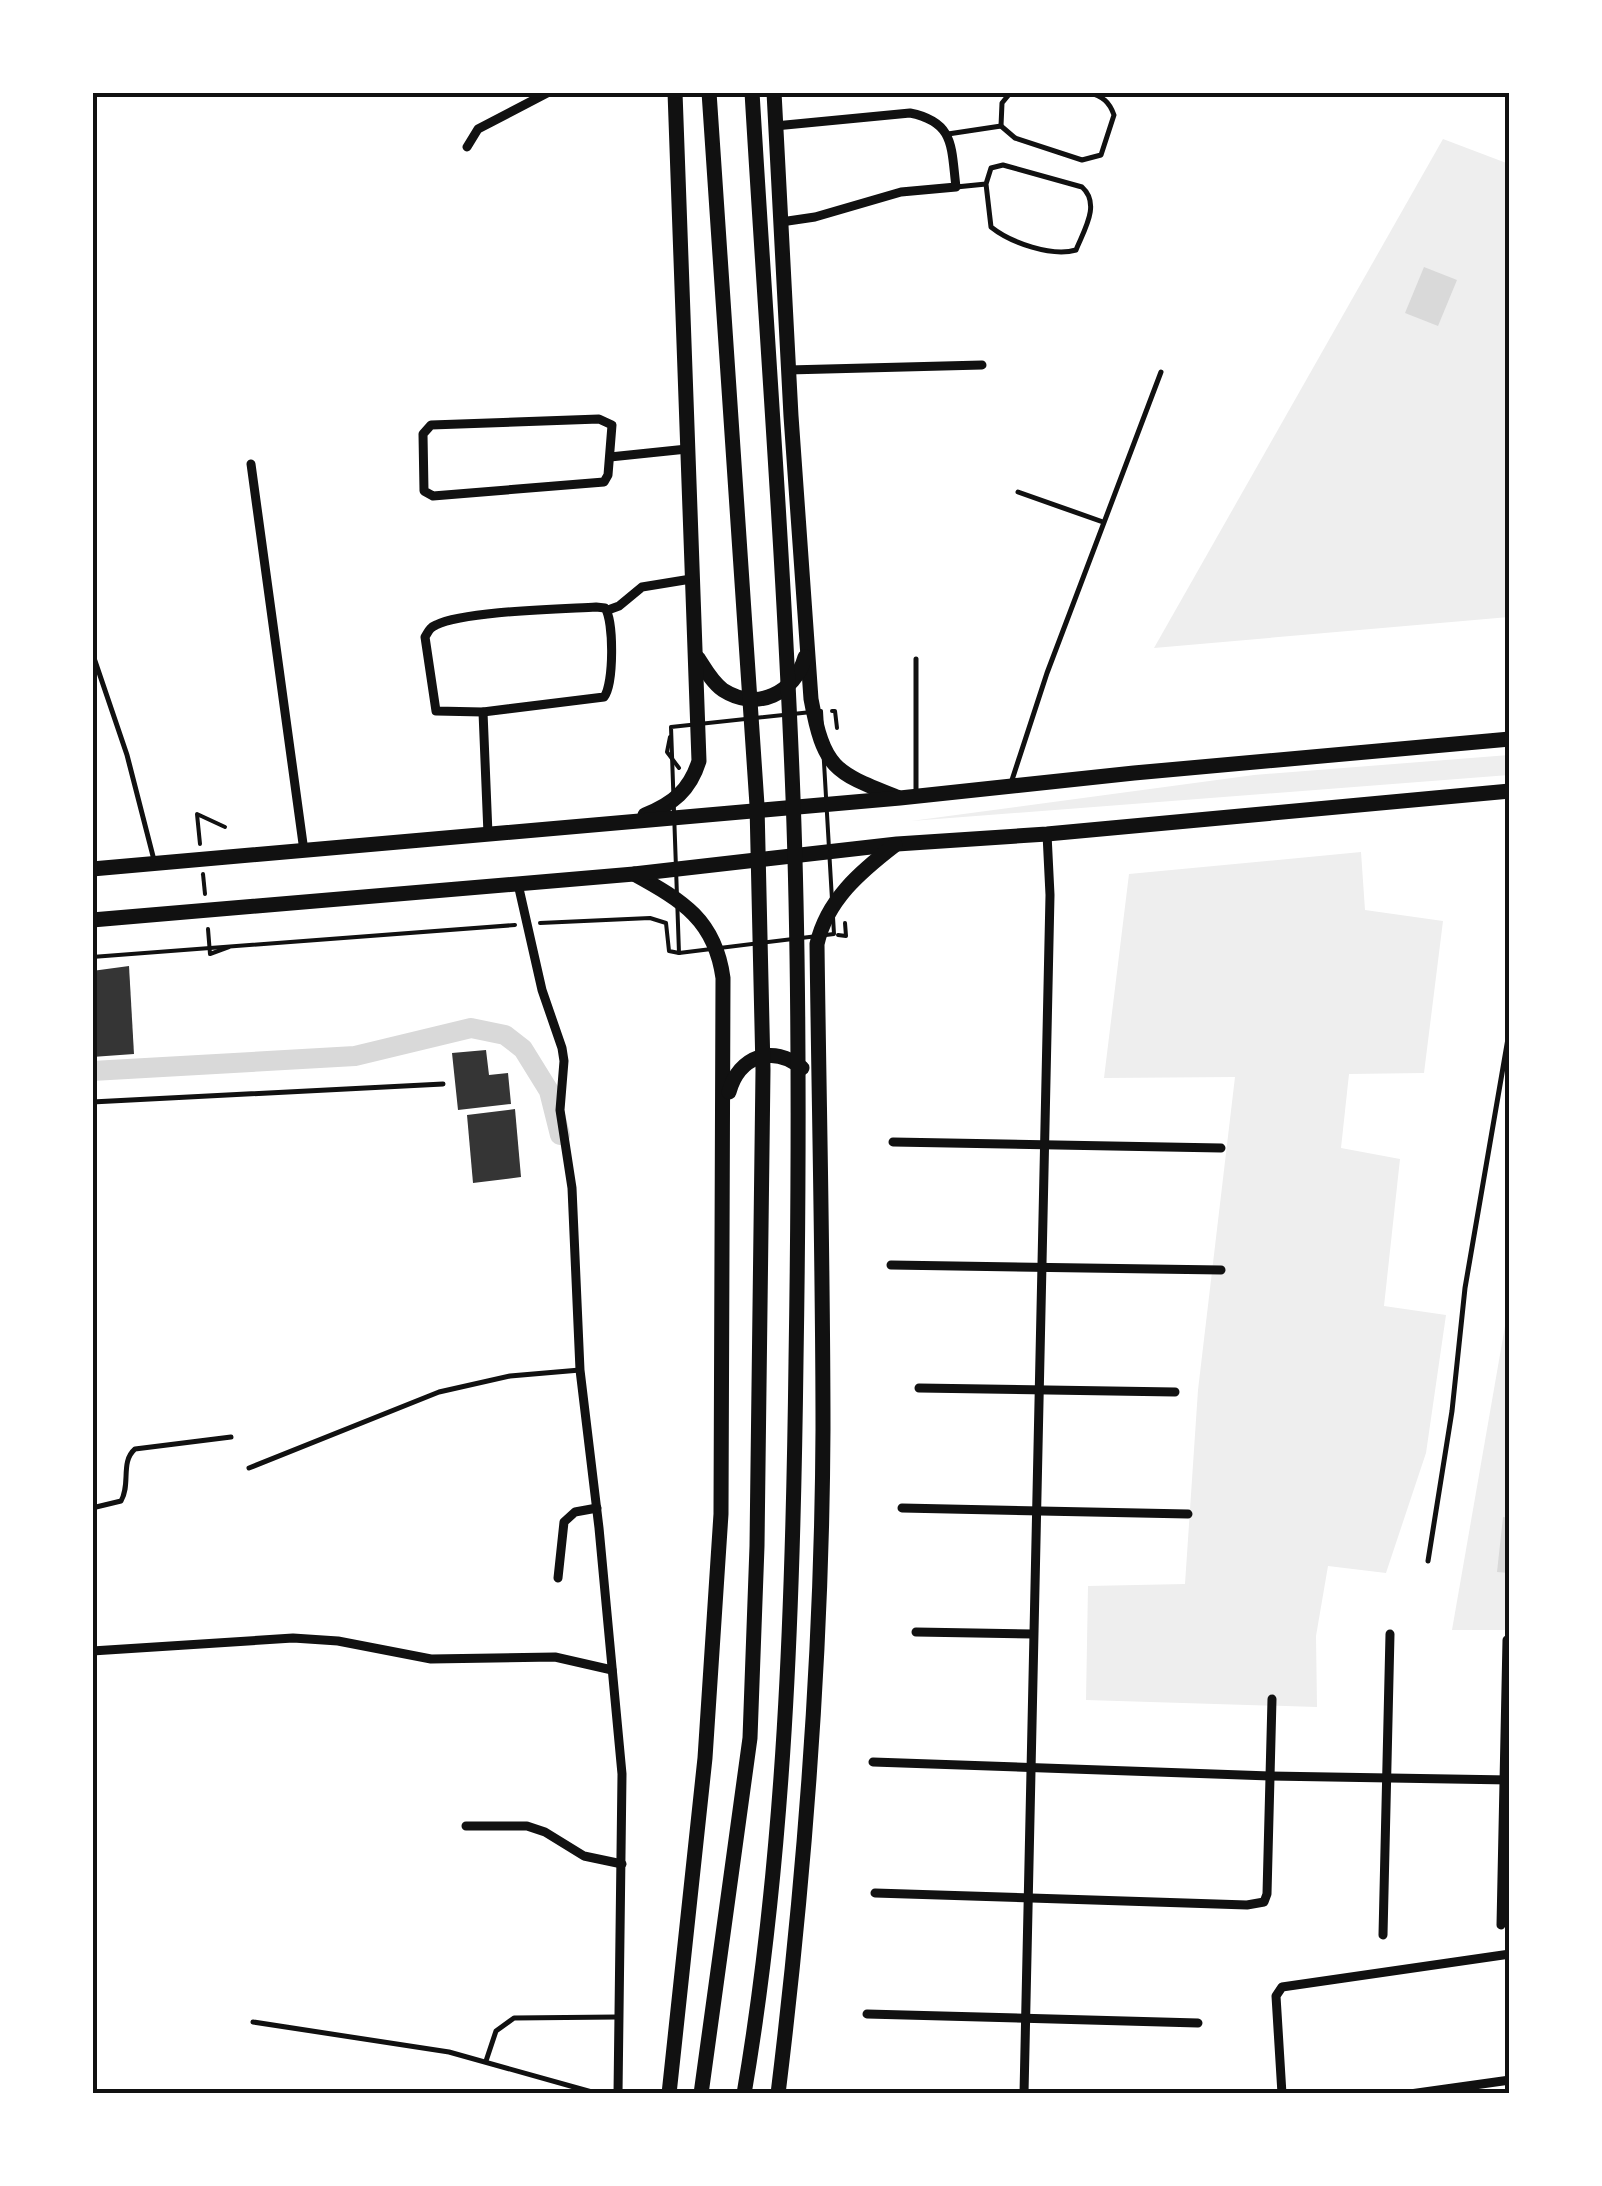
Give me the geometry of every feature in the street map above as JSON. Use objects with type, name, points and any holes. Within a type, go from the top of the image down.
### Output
[{"type":"main road","points":[[627,822],[664,808],[682,795],[694,778],[699,760],[675,92]]},
{"type":"main road","points":[[701,2094],[750,1738],[763,1070],[758,852],[708,92]]},
{"type":"main road","points":[[744,2094],[756,2020],[783,1742],[794,1499],[798,1008],[794,850],[752,92]]},
{"type":"main road","points":[[774,92],[806,653],[814,714],[824,751],[842,774],[908,798]]},
{"type":"main road","points":[[696,655],[721,689],[742,699],[760,700],[790,686],[802,670],[806,653]]},
{"type":"main road","points":[[92,869],[908,798],[1510,739]]},
{"type":"main road","points":[[92,920],[634,874],[897,844],[1510,791]]},
{"type":"main road","points":[[778,2094],[799,1921],[812,1749],[823,1430],[817,944],[822,925],[846,888],[897,844]]},
{"type":"main road","points":[[634,874],[686,906],[709,930],[720,953],[723,978],[720,1532],[705,1758],[670,2094]]},
{"type":"main road","points":[[724,1109],[730,1086],[743,1064],[754,1057],[769,1055],[801,1066],[819,1114]]},
{"type":"street","points":[[467,148],[478,129],[549,92]]},
{"type":"street","points":[[776,126],[910,113],[929,117],[942,126],[951,145],[956,186],[901,192],[815,217],[780,222]]},
{"type":"street","points":[[788,370],[982,365]]},
{"type":"street","points":[[599,419],[612,425],[610,457],[604,482],[433,496],[424,491],[422,434],[431,426],[599,419]]},
{"type":"street","points":[[610,457],[686,450]]},
{"type":"street","points":[[251,464],[304,851]]},
{"type":"street","points":[[608,610],[610,678],[604,697],[483,712],[436,711],[432,704],[425,637],[430,629],[454,620],[538,610],[608,610],[642,587],[691,579]]},
{"type":"street","points":[[483,712],[488,834]]},
{"type":"street","points":[[1024,2094],[1050,895],[1047,834]]},
{"type":"street","points":[[518,884],[542,990],[562,1048],[560,1110],[572,1188],[580,1370],[622,1774],[618,2094]]},
{"type":"street","points":[[893,1142],[1222,1148]]},
{"type":"street","points":[[891,1264],[1221,1270]]},
{"type":"street","points":[[918,1388],[1175,1392]]},
{"type":"street","points":[[558,1578],[564,1522],[575,1512],[597,1508]]},
{"type":"street","points":[[902,1508],[1188,1514]]},
{"type":"street","points":[[916,1632],[1034,1634]]},
{"type":"street","points":[[1384,1934],[1390,1634]]},
{"type":"street","points":[[92,1650],[293,1638],[338,1641],[431,1659],[554,1657],[612,1670]]},
{"type":"street","points":[[1500,1924],[1507,1780],[1507,1640]]},
{"type":"street","points":[[874,1893],[1247,1906],[1264,1902],[1272,1699]]},
{"type":"street","points":[[873,1762],[1507,1780]]},
{"type":"street","points":[[466,1826],[527,1826],[546,1832],[584,1856],[622,1864]]},
{"type":"street","points":[[1282,2094],[1276,1996],[1282,1987],[1510,1954]]},
{"type":"street","points":[[867,2014],[1198,2023]]},
{"type":"street","points":[[1410,2094],[1510,2080]]},
{"type":"lane","points":[[1001,126],[1002,104],[1011,92]]},
{"type":"lane","points":[[946,134],[1001,126],[1015,138],[1092,160],[1100,154],[1114,115],[1110,103],[1088,92]]},
{"type":"lane","points":[[1003,165],[1082,187],[1090,194],[1092,203],[1076,250],[1052,252],[1000,234],[991,227],[986,184],[991,168],[1003,165]]},
{"type":"lane","points":[[956,186],[986,184]]},
{"type":"lane","points":[[1010,786],[1047,673],[1161,372]]},
{"type":"lane","points":[[1018,492],[1104,522]]},
{"type":"lane","points":[[92,652],[127,755],[155,864]]},
{"type":"lane","points":[[908,798],[916,659]]},
{"type":"lane","points":[[1428,1561],[1452,1411],[1468,1271],[1510,1026]]},
{"type":"lane","points":[[92,1102],[442,1084]]},
{"type":"lane","points":[[248,1468],[439,1392],[510,1376],[580,1370]]},
{"type":"lane","points":[[92,1508],[121,1501],[127,1485],[126,1462],[135,1449],[232,1437]]},
{"type":"lane","points":[[486,2060],[496,2031],[514,2018],[619,2017]]},
{"type":"lane","points":[[253,2022],[404,2043],[486,2060],[599,2094]]},
{"type":"path","points":[[671,727],[666,752],[682,772]]},
{"type":"path","points":[[200,849],[197,814],[226,826]]},
{"type":"path","points":[[202,867],[205,902]]},
{"type":"path","points":[[92,957],[650,918],[666,923],[669,950],[679,954]]},
{"type":"path","points":[[207,919],[210,954],[233,945]]},
{"type":"path","points":[[834,934],[846,936]]},
{"type":"shaded area","points":[[1443,139],[1509,164],[1509,617],[1154,648]]},
{"type":"shaded area","points":[[1424,267],[1457,280],[1438,326],[1405,313]]},
{"type":"shaded area","points":[[1509,755],[1509,775],[911,821],[1254,775]]},
{"type":"shaded area","points":[[1361,852],[1365,910],[1443,921],[1424,1073],[1349,1074],[1341,1148],[1400,1159],[1384,1306],[1446,1315],[1426,1453],[1386,1573],[1328,1566],[1316,1636],[1317,1707],[1086,1700],[1088,1586],[1185,1584],[1198,1390],[1235,1077],[1104,1078],[1129,874]]},
{"type":"shaded area","points":[[1509,1303],[1509,1630],[1452,1630]]},
{"type":"shaded area","points":[[1503,1517],[1509,1518],[1509,1573],[1497,1572]]},
{"type":"building","points":[[129,966],[134,1054],[92,1057],[92,971]]},
{"type":"building","points":[[486,1050],[489,1075],[508,1073],[511,1104],[458,1110],[452,1053]]},
{"type":"building","points":[[515,1109],[521,1177],[473,1183],[467,1115]]},
{"type":"waterway","points":[[92,1071],[355,1056],[471,1028],[505,1035],[523,1049],[549,1091],[560,1135]]}]
